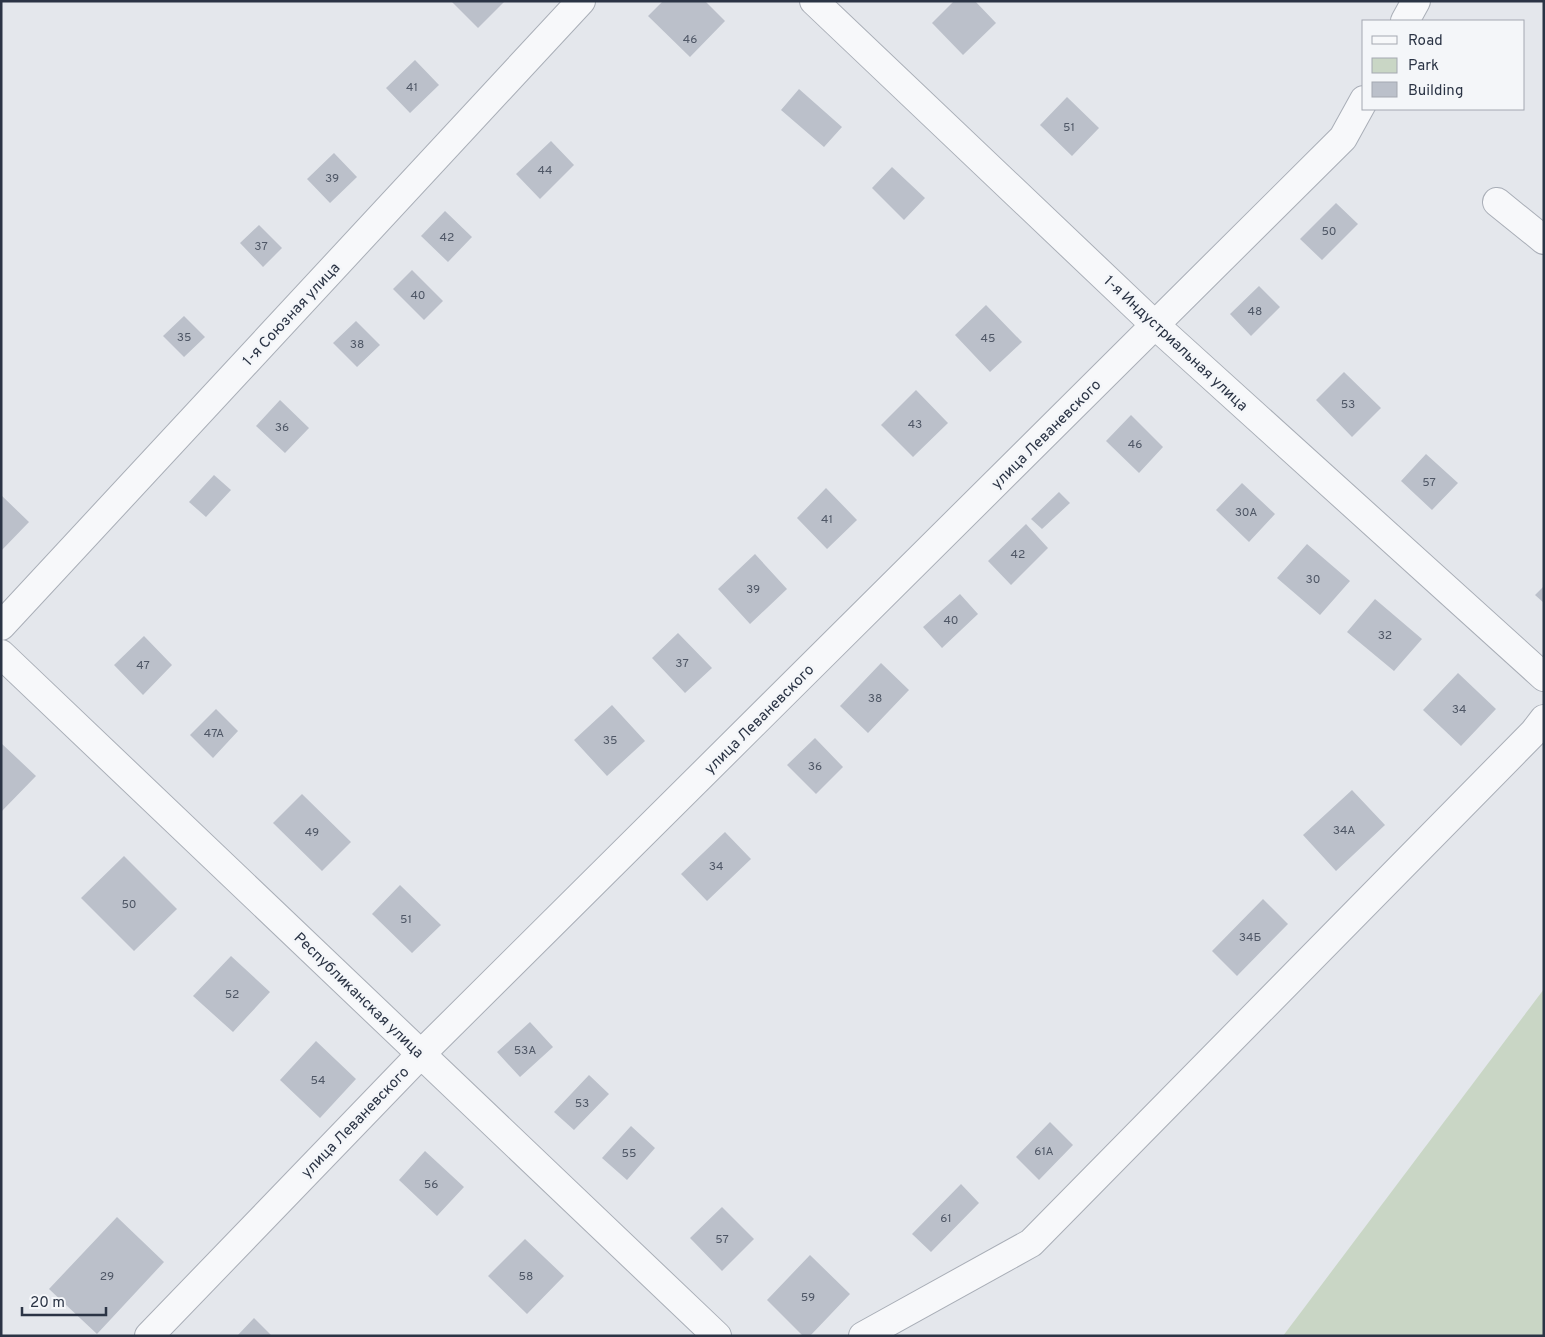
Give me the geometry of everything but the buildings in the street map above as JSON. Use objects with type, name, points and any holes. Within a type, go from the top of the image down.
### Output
[{"type":"street","name":"1-я Союзная улица","points":[[1,626],[581,1]]},
{"type":"street","name":"1-я Индустриальная улица","points":[[814,1],[1155,326],[1544,677]]},
{"type":"street","points":[[1406,20],[1416,1]]},
{"type":"street","name":"улица Леваневского","points":[[149,1336],[421,1054],[1343,138],[1362,104]]},
{"type":"street","points":[[1497,202],[1544,240]]},
{"type":"street","name":"Республиканская улица","points":[[1,654],[717,1336]]},
{"type":"street","points":[[863,1336],[1031,1242],[1534,732],[1544,719]]},
{"type":"green space","points":[[1544,989],[1544,1336],[1283,1336]]}]
